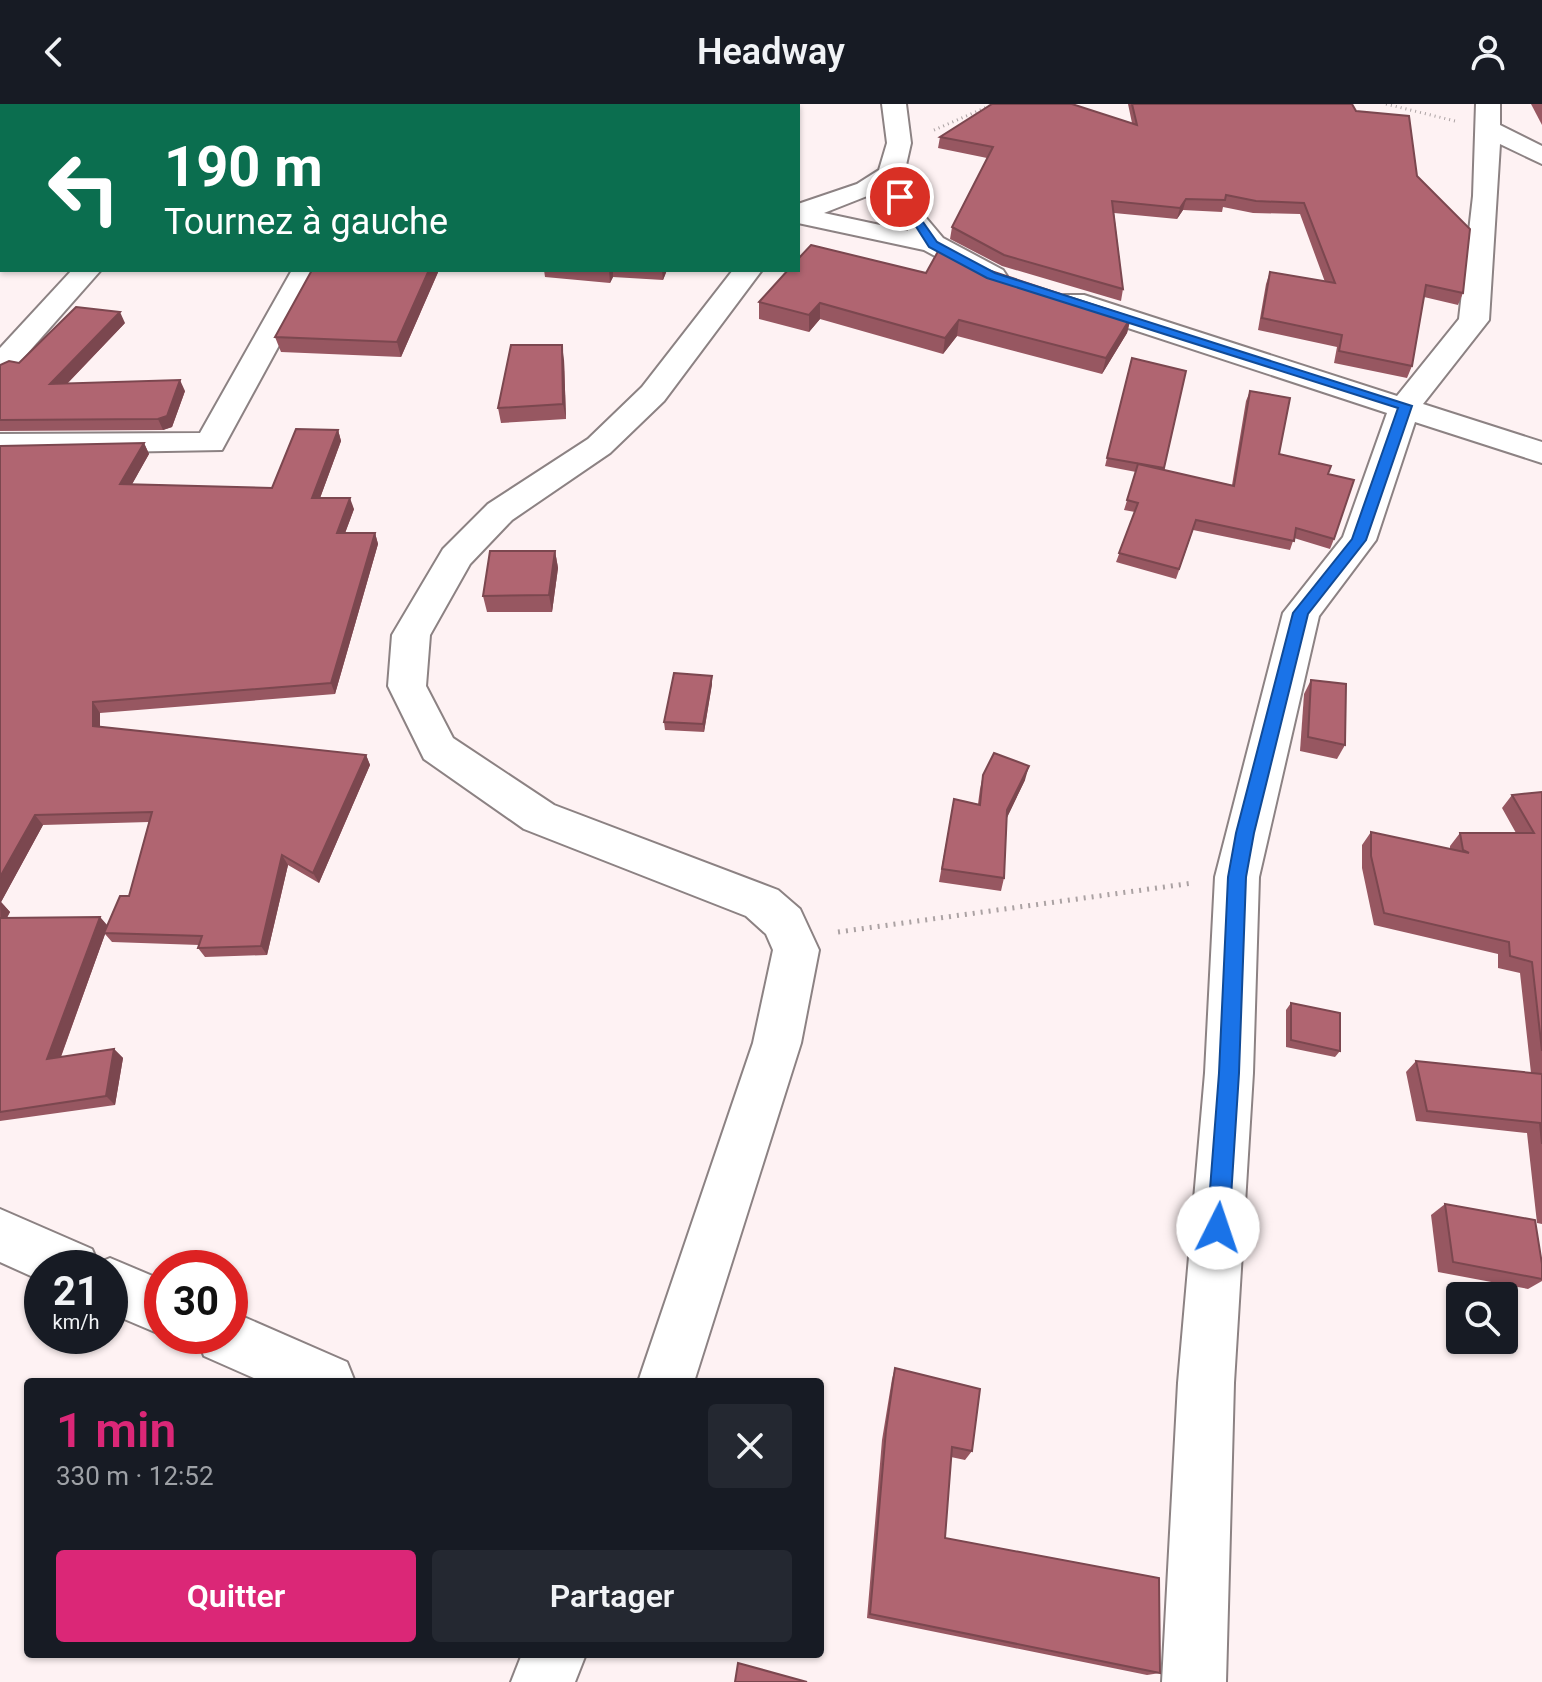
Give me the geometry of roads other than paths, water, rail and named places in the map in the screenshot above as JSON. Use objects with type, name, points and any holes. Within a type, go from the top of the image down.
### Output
[{"type":"street","points":[[894,104],[899,143],[891,174],[910,215],[933,244]]},
{"type":"street","points":[[1489,116],[1542,156]]},
{"type":"street","points":[[1194,1682],[1206,1383],[1229,1073],[1237,877],[1277,697],[1301,613],[1359,540],[1405,406],[1474,320],[1489,116]]},
{"type":"street","points":[[800,213],[866,189],[891,174]]},
{"type":"street","points":[[800,214],[933,244],[991,275],[1020,284]]},
{"type":"street","points":[[0,366],[85,272]]},
{"type":"street","points":[[0,444],[211,443],[305,272]]},
{"type":"street","points":[[667,1378],[777,1043],[796,950],[792,938],[784,922],[762,903],[539,817],[438,748],[407,686],[411,635],[456,557],[500,512],[599,446],[653,394],[746,272]]},
{"type":"street","points":[[1049,293],[1405,406],[1542,453]]},
{"type":"street","points":[[0,1235],[33,1250]]},
{"type":"street","points":[[248,1347],[318,1378]]},
{"type":"street","points":[[543,1682],[552,1658]]}]
